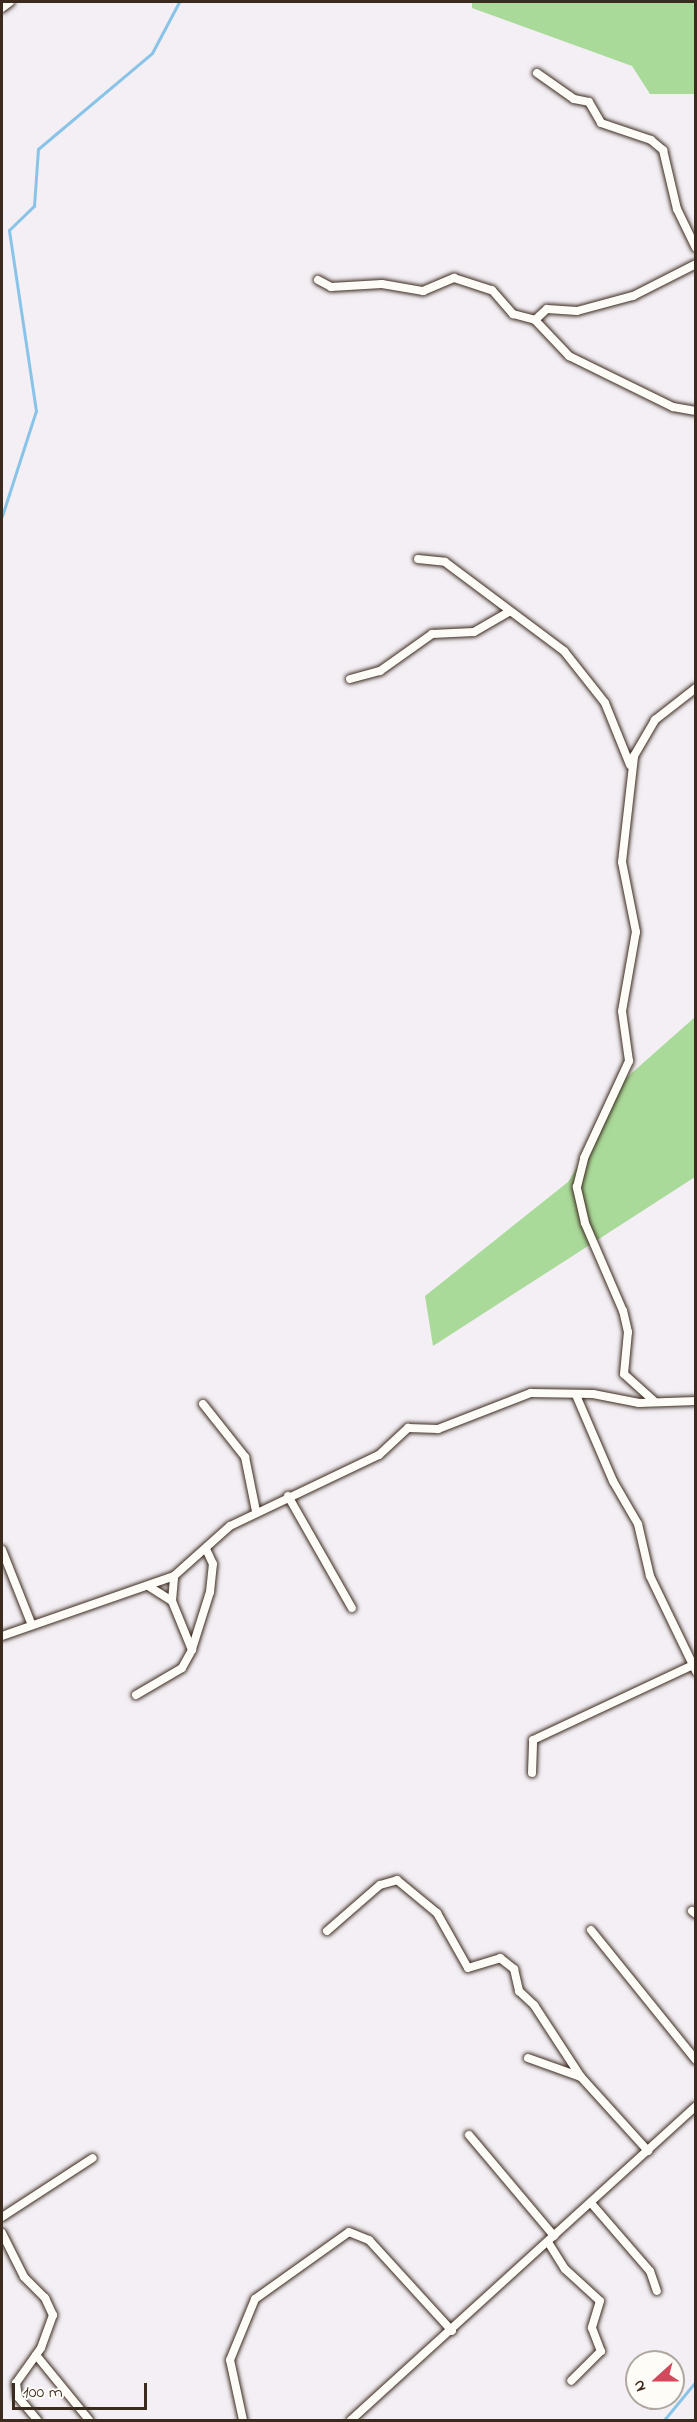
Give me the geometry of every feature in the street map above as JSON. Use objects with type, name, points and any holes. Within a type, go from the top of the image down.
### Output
[{"type":"street","points":[[2,8],[10,2]]},
{"type":"street","points":[[537,73],[574,99],[589,102],[601,123],[651,140],[663,150],[677,209],[696,248]]},
{"type":"street","points":[[535,320],[547,309],[577,312],[633,296],[696,264]]},
{"type":"street","points":[[318,280],[331,287],[382,284],[423,291],[454,278],[492,290],[513,314],[535,320],[569,356],[673,406],[696,411]]},
{"type":"street","points":[[418,560],[445,562],[508,612],[564,651],[598,692],[629,757],[630,775],[622,862],[636,932],[622,1011],[629,1061],[581,1164],[577,1187],[585,1223],[623,1311],[628,1332],[624,1374],[654,1401]]},
{"type":"street","points":[[350,679],[380,671],[432,634],[481,630],[508,612]]},
{"type":"street","points":[[630,775],[645,732],[696,688]]},
{"type":"street","points":[[2,1636],[31,1623],[150,1587],[174,1576],[256,1511],[379,1455],[408,1428],[438,1429],[525,1394],[696,1401]]},
{"type":"street","points":[[532,1773],[533,1740],[694,1668],[650,1576],[638,1524],[613,1481],[576,1395]]},
{"type":"street","points":[[203,1404],[245,1457],[256,1511]]},
{"type":"street","points":[[288,1496],[352,1608]]},
{"type":"street","points":[[136,1695],[182,1668],[192,1650],[210,1593],[213,1564],[206,1549]]},
{"type":"street","points":[[2,1550],[31,1623]]},
{"type":"street","points":[[174,1576],[172,1601],[192,1650]]},
{"type":"street","points":[[150,1587],[172,1601]]},
{"type":"street","points":[[327,1931],[380,1885],[397,1880],[437,1913],[468,1968],[500,1958],[514,1970],[519,1991],[534,2005],[581,2077],[648,2151]]},
{"type":"street","points":[[591,1929],[696,2060]]},
{"type":"street","points":[[528,2058],[581,2077]]},
{"type":"street","points":[[351,2421],[696,2106]]},
{"type":"street","points":[[469,2135],[551,2239],[565,2269],[600,2301],[592,2328],[601,2351],[571,2382]]},
{"type":"street","points":[[2,2217],[93,2158]]},
{"type":"street","points":[[591,2203],[650,2271],[657,2291]]},
{"type":"street","points":[[243,2421],[230,2360],[255,2299],[349,2232],[369,2240],[452,2331]]},
{"type":"street","points":[[2,2234],[24,2277],[52,2308],[51,2327],[36,2355],[16,2383],[16,2393],[37,2421]]},
{"type":"street","points":[[36,2355],[89,2420]]},
{"type":"green space","points":[[472,2],[695,2],[695,94],[650,94],[632,66],[472,8]]},
{"type":"green space","points":[[695,1017],[695,1177],[433,1346],[425,1296],[568,1182],[604,1123],[616,1087]]},
{"type":"waterway","points":[[2,516],[36,411],[9,230],[34,206],[38,149],[152,53],[179,2]]},
{"type":"waterway","points":[[664,2420],[696,2381]]}]
